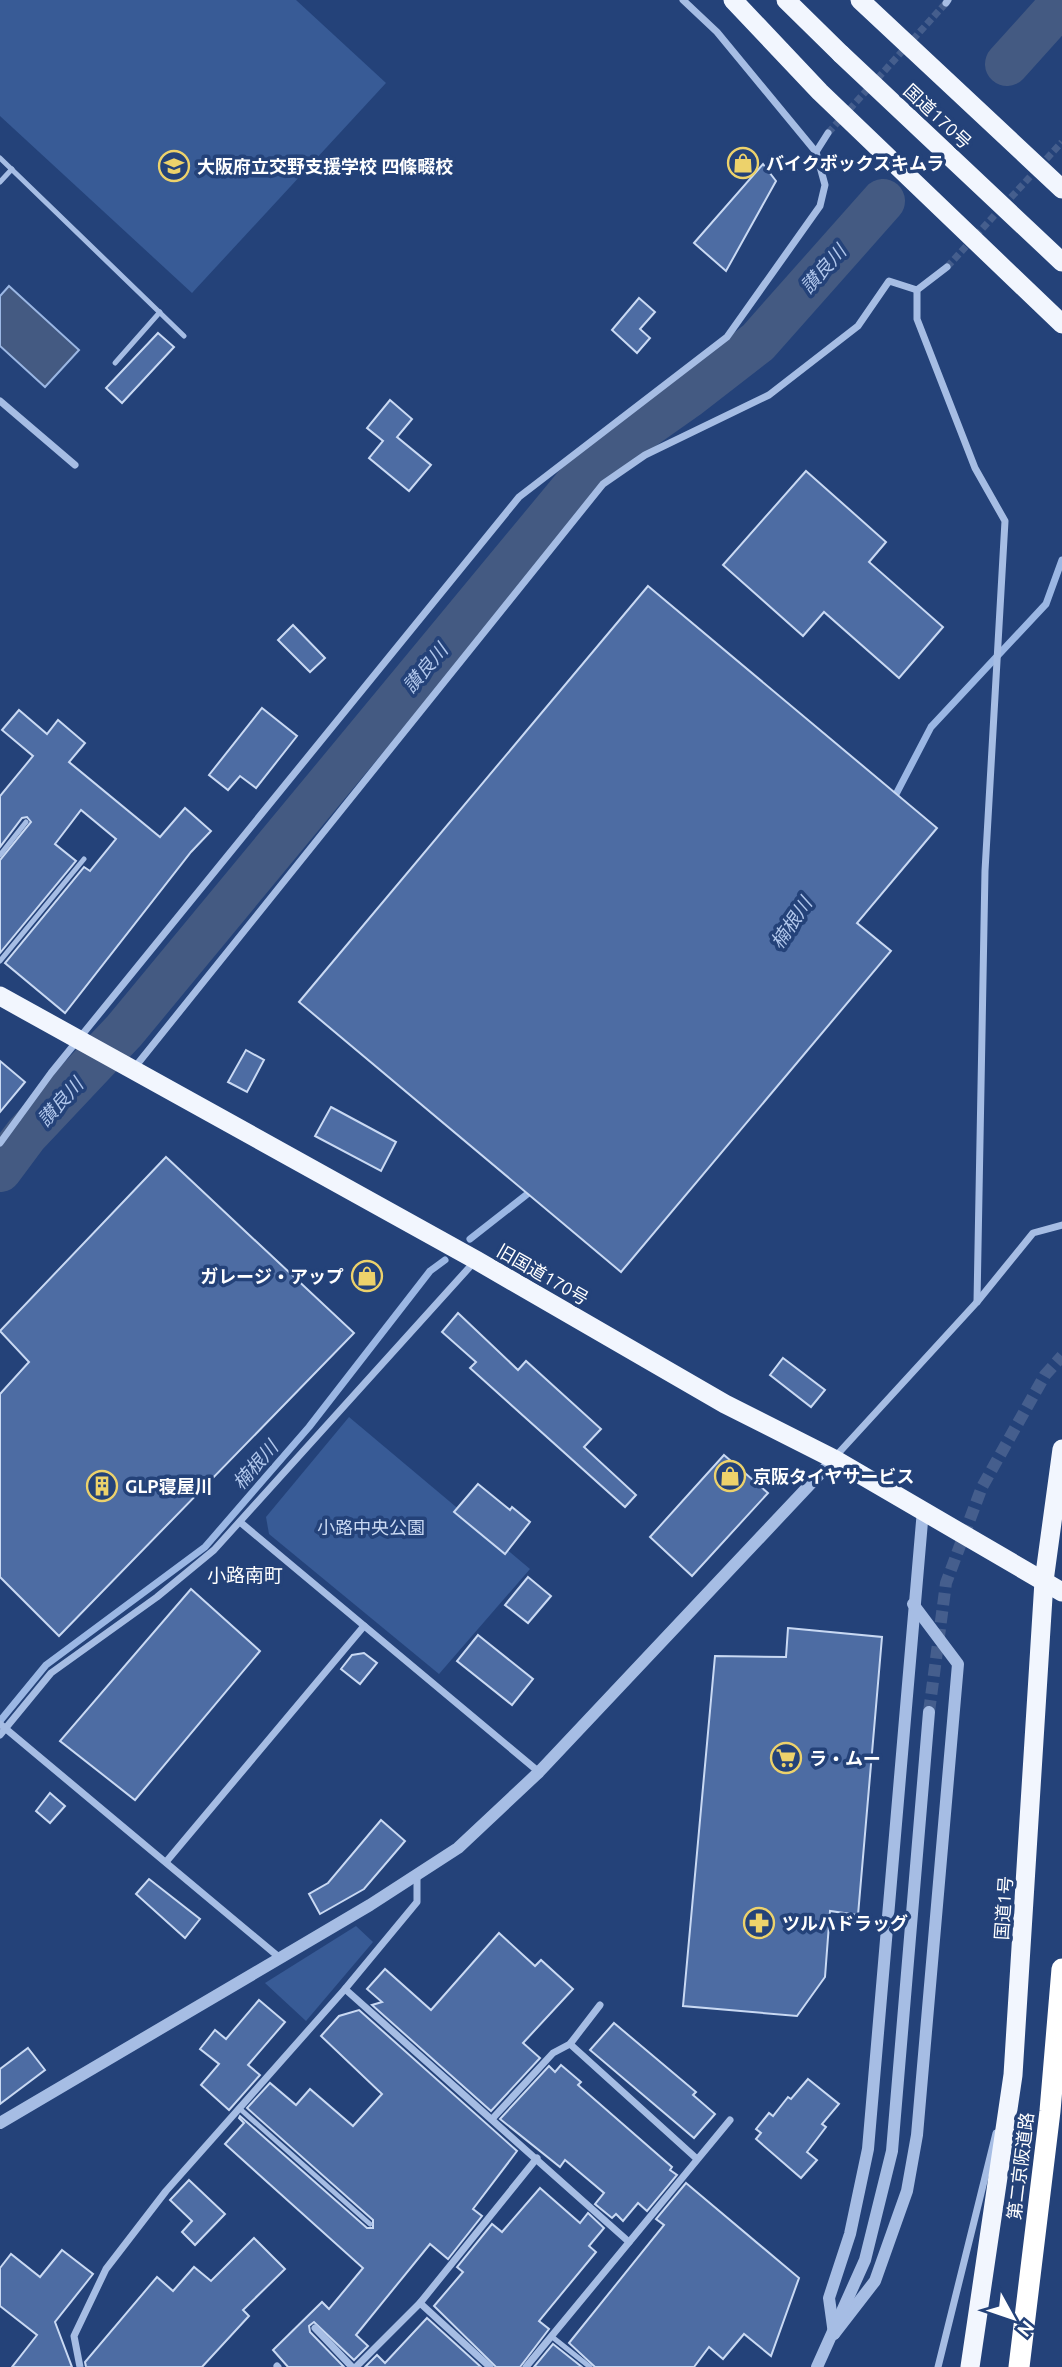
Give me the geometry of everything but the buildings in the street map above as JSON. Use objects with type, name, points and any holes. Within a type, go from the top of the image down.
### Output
[{"type":"highway","points":[[733,0],[820,92],[1062,324]]},
{"type":"highway","name":"国道170号","points":[[786,0],[1062,262]]},
{"type":"highway","points":[[860,0],[1062,189]]},
{"type":"highway","name":"旧国道170号","points":[[0,996],[476,1260],[725,1404],[834,1459],[1062,1592]]},
{"type":"highway","name":"国道1号","points":[[971,2367],[1013,2075],[1044,1581],[1062,1449]]},
{"type":"highway","name":"第二京阪道路","points":[[1019,2367],[1050,2111],[1062,1969]]},
{"type":"street","points":[[0,1143],[519,497],[727,337],[820,206],[825,185],[816,152],[716,32],[683,0]]},
{"type":"street","points":[[816,152],[828,133]]},
{"type":"street","points":[[917,290],[947,267]]},
{"type":"street","points":[[128,1068],[603,484],[645,455],[769,395],[858,326],[889,281],[917,290]]},
{"type":"street","points":[[917,290],[917,318],[975,468],[1004,522],[985,871],[977,1302]]},
{"type":"street","points":[[0,401],[75,465]]},
{"type":"street","points":[[0,2123],[280,1958],[458,1848],[539,1772],[834,1459],[977,1302],[1033,1233],[1062,1225]]},
{"type":"street","points":[[280,1958],[2,1729],[51,1673],[157,1597],[214,1550],[476,1260]]},
{"type":"street","points":[[834,2334],[828,2298],[850,2234],[869,2136],[923,1510]]},
{"type":"street","points":[[240,1522],[539,1772]]},
{"type":"street","points":[[834,2334],[875,2281],[907,2191],[917,2135],[958,1664],[913,1604]]},
{"type":"street","points":[[166,1863],[364,1626]]},
{"type":"street","points":[[817,2367],[865,2260],[892,2151],[929,1712]]},
{"type":"street","points":[[80,2367],[74,2336],[106,2269],[166,2191],[345,1989],[417,1902],[417,1875]]},
{"type":"street","points":[[345,1989],[629,2242]]},
{"type":"street","points":[[493,2119],[553,2053],[570,2044],[600,2005]]},
{"type":"street","points":[[570,2044],[697,2159]]},
{"type":"street","points":[[938,2367],[981,2183],[1013,2075]]},
{"type":"street","points":[[526,2367],[730,2120]]},
{"type":"street","points":[[315,2328],[354,2367],[420,2303],[537,2158]]},
{"type":"street","points":[[420,2303],[490,2367]]},
{"type":"lane","points":[[0,158],[184,336]]},
{"type":"lane","points":[[0,182],[12,169]]},
{"type":"lane","points":[[115,363],[160,312]]},
{"type":"lane","points":[[0,855],[26,822]]},
{"type":"lane","points":[[2,956],[84,859]]},
{"type":"lane","points":[[239,2108],[370,2224]]},
{"type":"lane","points":[[551,2336],[590,2367]]},
{"type":"green space","points":[[0,0],[296,0],[386,83],[192,293],[0,116]]},
{"type":"green space","name":"小路中央公園","points":[[349,1417],[530,1569],[439,1674],[269,1534],[266,1517]]},
{"type":"green space","points":[[356,1926],[373,1942],[306,2021],[265,1983]]},
{"type":"shaded area","points":[[9,286],[79,350],[45,387],[0,346],[0,296]]},
{"type":"waterway","name":"讃良川","points":[[1007,64],[1062,3]]},
{"type":"waterway","name":"讃良川","points":[[0,1170],[26,1135],[124,1031],[574,487],[609,452],[758,342],[883,201]]},
{"type":"waterway","name":"楠根川","points":[[893,800],[931,727],[1046,604],[1062,560]]},
{"type":"waterway","name":"楠根川","points":[[470,1239],[535,1188]]},
{"type":"waterway","name":"楠根川","points":[[0,1721],[46,1665],[205,1547],[309,1427],[430,1271],[445,1260]]},
{"type":"tunnel","points":[[828,133],[946,3]]},
{"type":"tunnel","points":[[947,267],[1062,142]]},
{"type":"tunnel","points":[[929,1712],[946,1583],[982,1487],[1045,1375],[1062,1356]]},
{"type":"place","name":"バイクボックスキムラ","points":[[743,163]]},
{"type":"place","name":"大阪府立交野支援学校 四條畷校","points":[[174,166]]},
{"type":"place","name":"ガレージ・アップ","points":[[367,1276]]},
{"type":"place","name":"京阪タイヤサービス","points":[[730,1476]]},
{"type":"place","name":"GLP寝屋川","points":[[102,1486]]},
{"type":"place","name":"ラ・ムー","points":[[786,1758]]},
{"type":"place","name":"ツルハドラッグ","points":[[759,1923]]},
{"type":"district","name":"小路南町","points":[[245,1575]]}]
